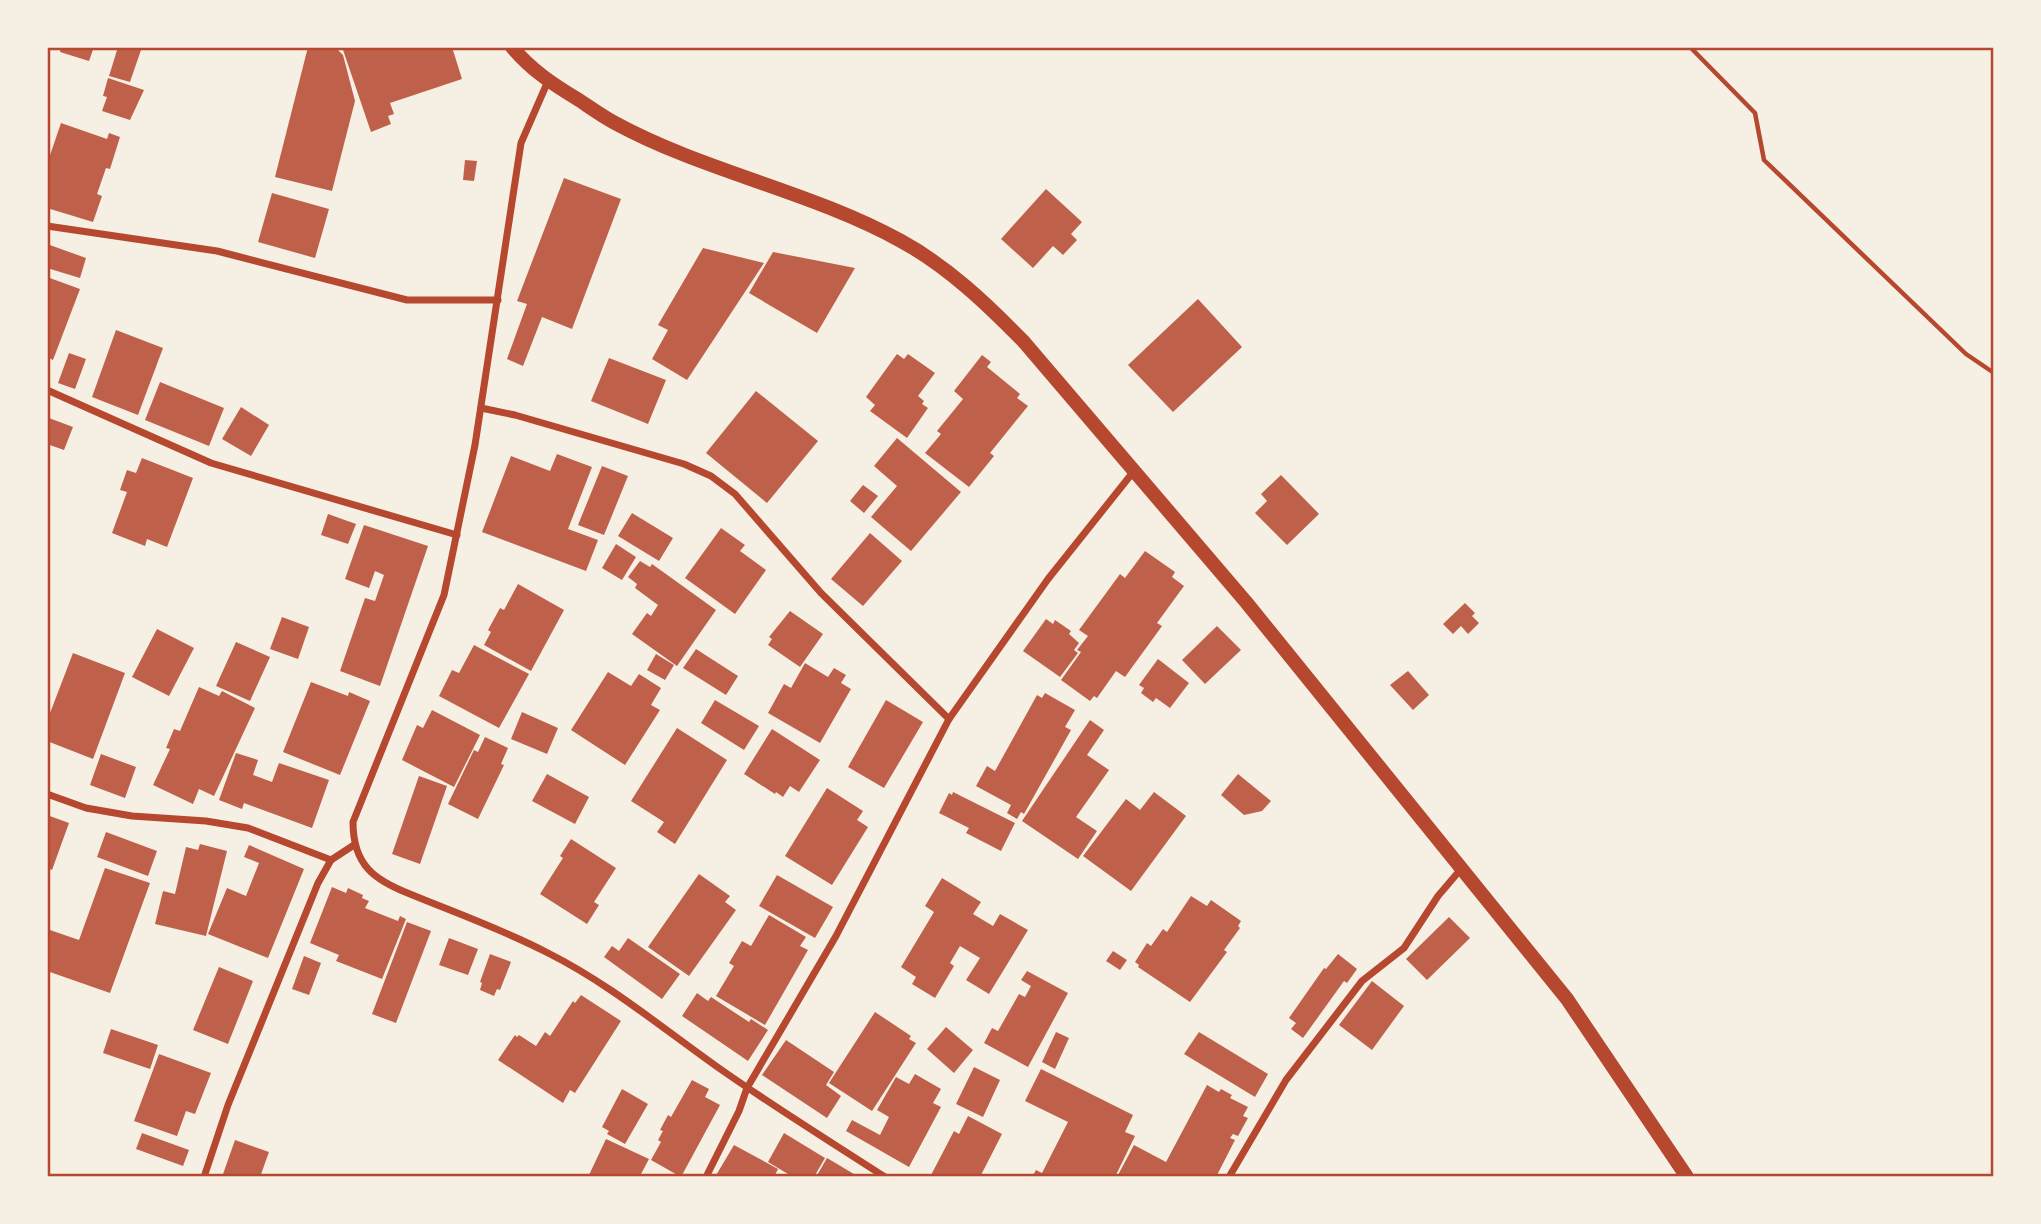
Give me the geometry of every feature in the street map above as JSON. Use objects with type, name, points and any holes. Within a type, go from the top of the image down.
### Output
[{"type":"main road","points":[[512,47],[548,81],[615,123],[901,240],[934,261],[991,309],[1024,342],[1245,602],[1567,999],[1687,1177]]},
{"type":"street","points":[[548,81],[521,143],[481,408],[444,595],[353,822],[354,845],[367,869],[386,885],[505,933],[578,969],[747,1088],[885,1177]]},
{"type":"street","points":[[47,226],[216,251],[407,300],[498,300]]},
{"type":"street","points":[[47,390],[211,463],[457,535]]},
{"type":"street","points":[[481,408],[515,415],[671,460],[711,475],[735,494],[821,593],[949,719]]},
{"type":"street","points":[[706,1177],[739,1111],[747,1088],[836,936],[949,719],[1048,579],[1135,471]]},
{"type":"street","points":[[47,794],[86,808],[132,816],[206,821],[248,828],[331,860]]},
{"type":"street","points":[[204,1177],[228,1105],[318,883],[331,860],[354,845]]},
{"type":"street","points":[[1229,1177],[1286,1080],[1362,981],[1404,948],[1438,896],[1461,869]]},
{"type":"path","points":[[1690,47],[1755,113],[1764,160],[1966,354],[1994,373]]},
{"type":"building","points":[[61,47],[94,47],[89,61],[60,52]]},
{"type":"building","points":[[118,47],[142,47],[130,82],[109,76]]},
{"type":"building","points":[[308,47],[327,47],[338,50],[343,55],[355,101],[332,191],[275,177]]},
{"type":"building","points":[[342,47],[452,47],[462,79],[390,103],[394,114],[388,116],[391,124],[371,132]]},
{"type":"building","points":[[108,78],[144,90],[130,120],[102,111],[107,97],[103,96]]},
{"type":"building","points":[[61,123],[107,139],[109,133],[120,137],[110,169],[106,168],[97,194],[102,196],[93,222],[47,208],[47,164]]},
{"type":"building","points":[[465,160],[477,161],[474,181],[463,180]]},
{"type":"building","points":[[564,178],[621,199],[572,329],[542,317],[523,366],[507,359],[527,304],[517,301]]},
{"type":"building","points":[[1046,189],[1082,222],[1071,234],[1077,240],[1063,255],[1053,246],[1033,268],[1001,239]]},
{"type":"building","points":[[272,193],[329,209],[315,258],[258,242]]},
{"type":"building","points":[[47,244],[86,258],[80,278],[47,268]]},
{"type":"building","points":[[703,248],[764,263],[687,380],[652,359],[668,330],[658,325]]},
{"type":"building","points":[[773,252],[855,268],[817,333],[749,293]]},
{"type":"building","points":[[47,277],[80,289],[53,360],[47,357]]},
{"type":"building","points":[[1198,299],[1242,347],[1173,412],[1128,365]]},
{"type":"building","points":[[116,330],[163,348],[138,415],[92,397]]},
{"type":"building","points":[[69,353],[86,359],[75,389],[58,383]]},
{"type":"building","points":[[897,354],[904,359],[908,354],[935,373],[918,396],[928,408],[907,438],[870,411],[875,405],[866,397]]},
{"type":"building","points":[[982,355],[991,362],[987,367],[1020,394],[1017,398],[1028,406],[990,453],[994,456],[969,487],[925,453],[941,434],[937,431],[963,399],[954,391]]},
{"type":"building","points":[[609,358],[666,380],[648,424],[591,401]]},
{"type":"building","points":[[160,382],[224,408],[209,446],[145,420]]},
{"type":"building","points":[[756,391],[818,441],[767,503],[706,453]]},
{"type":"building","points":[[241,407],[269,425],[251,456],[222,439]]},
{"type":"building","points":[[49,418],[73,427],[64,450],[47,444]]},
{"type":"building","points":[[897,438],[961,492],[911,551],[871,517],[897,486],[874,466]]},
{"type":"building","points":[[557,454],[592,467],[568,529],[598,540],[586,571],[482,532],[511,456],[550,471]]},
{"type":"building","points":[[142,458],[193,478],[167,547],[147,539],[145,546],[112,533],[127,492],[120,490],[127,470],[136,473]]},
{"type":"building","points":[[602,466],[628,476],[604,535],[578,525]]},
{"type":"building","points":[[1281,475],[1319,514],[1287,545],[1255,513],[1267,501],[1261,494]]},
{"type":"building","points":[[863,485],[878,496],[864,513],[850,501]]},
{"type":"building","points":[[632,513],[673,538],[659,561],[618,536]]},
{"type":"building","points":[[328,514],[356,524],[348,544],[321,535]]},
{"type":"building","points":[[364,525],[428,546],[380,686],[340,671],[365,598],[375,601],[384,575],[375,571],[369,588],[345,579]]},
{"type":"building","points":[[721,528],[745,545],[740,551],[766,570],[735,614],[685,578]]},
{"type":"building","points":[[870,533],[902,561],[863,606],[831,579]]},
{"type":"building","points":[[616,544],[636,557],[622,580],[602,568]]},
{"type":"building","points":[[1145,551],[1175,572],[1172,577],[1184,586],[1157,623],[1162,626],[1125,677],[1116,671],[1097,698],[1094,696],[1090,701],[1061,680],[1081,652],[1077,650],[1088,636],[1079,630],[1120,574],[1125,578]]},
{"type":"building","points":[[640,561],[650,567],[652,564],[716,610],[677,666],[632,634],[647,613],[651,616],[658,605],[635,588],[637,584],[628,577]]},
{"type":"building","points":[[518,584],[564,610],[531,671],[484,645],[491,632],[488,630],[500,608],[504,610]]},
{"type":"building","points":[[1465,603],[1475,613],[1472,616],[1479,623],[1468,634],[1461,626],[1453,634],[1443,624]]},
{"type":"building","points":[[790,611],[823,634],[800,667],[768,645],[772,639],[769,637]]},
{"type":"building","points":[[282,617],[309,627],[298,659],[270,649]]},
{"type":"building","points":[[1046,619],[1053,624],[1055,620],[1071,631],[1069,634],[1079,643],[1074,650],[1078,653],[1060,677],[1023,651]]},
{"type":"building","points":[[1217,626],[1241,650],[1205,684],[1182,660]]},
{"type":"building","points":[[157,629],[194,648],[169,696],[132,677]]},
{"type":"building","points":[[236,642],[270,657],[250,701],[216,686]]},
{"type":"building","points":[[474,645],[529,674],[499,728],[439,696],[452,670],[459,673]]},
{"type":"building","points":[[696,649],[738,676],[726,695],[683,668]]},
{"type":"building","points":[[73,653],[125,673],[93,759],[47,741],[47,721]]},
{"type":"building","points":[[656,654],[674,665],[665,680],[647,670]]},
{"type":"building","points":[[1158,659],[1189,683],[1170,708],[1156,698],[1153,702],[1141,693],[1144,688],[1139,685]]},
{"type":"building","points":[[805,663],[828,677],[834,668],[846,675],[841,683],[851,689],[820,743],[768,713],[784,684],[791,688]]},
{"type":"building","points":[[1408,671],[1429,695],[1413,710],[1390,685]]},
{"type":"building","points":[[608,672],[631,686],[639,674],[661,688],[651,705],[660,710],[625,765],[571,730]]},
{"type":"building","points":[[311,682],[348,696],[349,692],[370,701],[340,775],[283,752]]},
{"type":"building","points":[[199,687],[219,696],[222,691],[255,708],[214,796],[199,789],[193,804],[153,785],[170,749],[166,748],[174,729],[180,731]]},
{"type":"building","points":[[1045,693],[1075,710],[1065,727],[1071,730],[1024,814],[1021,812],[1017,819],[1007,813],[1011,805],[976,786],[987,766],[995,771],[1037,695],[1042,698]]},
{"type":"building","points":[[715,700],[759,726],[744,750],[701,723]]},
{"type":"building","points":[[886,700],[923,722],[884,788],[848,767]]},
{"type":"building","points":[[432,710],[480,735],[454,787],[402,760],[417,725],[423,728]]},
{"type":"building","points":[[522,712],[558,728],[547,754],[511,739]]},
{"type":"building","points":[[1090,720],[1104,730],[1087,755],[1109,770],[1076,817],[1097,831],[1078,859],[1022,821]]},
{"type":"building","points":[[677,728],[727,760],[675,844],[657,832],[664,822],[631,801]]},
{"type":"building","points":[[772,729],[820,760],[799,792],[790,786],[783,797],[744,774]]},
{"type":"building","points":[[485,737],[508,748],[501,764],[504,765],[478,819],[448,804],[474,750],[478,752]]},
{"type":"building","points":[[236,753],[258,760],[253,775],[272,782],[279,763],[329,780],[312,828],[244,803],[242,809],[219,800]]},
{"type":"building","points":[[101,754],[136,767],[125,798],[90,785]]},
{"type":"building","points":[[547,774],[589,797],[575,824],[532,801]]},
{"type":"building","points":[[1238,774],[1271,801],[1262,811],[1244,815],[1221,795]]},
{"type":"building","points":[[419,776],[447,786],[420,864],[392,854]]},
{"type":"building","points":[[827,788],[863,811],[857,820],[868,827],[832,885],[785,856]]},
{"type":"building","points":[[953,792],[1015,823],[1001,851],[966,833],[969,828],[939,813],[949,793],[952,795]]},
{"type":"building","points":[[1154,792],[1186,816],[1131,891],[1083,856],[1126,799],[1140,810]]},
{"type":"building","points":[[47,815],[69,823],[52,870],[47,868]]},
{"type":"building","points":[[106,832],[157,851],[148,876],[97,857]]},
{"type":"building","points":[[571,839],[616,868],[594,902],[599,905],[587,924],[540,894],[563,858],[560,856]]},
{"type":"building","points":[[200,844],[227,851],[206,936],[155,924],[163,891],[175,894],[186,847],[198,850]]},
{"type":"building","points":[[249,845],[304,869],[268,958],[208,934],[227,888],[246,896],[259,863],[244,857]]},
{"type":"building","points":[[105,868],[150,883],[110,993],[47,971],[47,929],[79,940]]},
{"type":"building","points":[[699,874],[730,896],[725,902],[736,910],[689,976],[648,947]]},
{"type":"building","points":[[777,875],[833,907],[815,938],[759,906]]},
{"type":"building","points":[[942,878],[981,902],[973,914],[993,926],[1000,914],[1028,930],[989,994],[966,980],[980,958],[960,946],[950,963],[954,966],[935,998],[912,984],[916,977],[901,967],[934,912],[925,906]]},
{"type":"building","points":[[332,887],[346,893],[348,888],[363,895],[362,898],[369,901],[365,908],[398,921],[400,916],[406,919],[382,979],[336,961],[339,955],[310,943]]},
{"type":"building","points":[[1191,896],[1207,906],[1211,900],[1241,921],[1238,926],[1240,928],[1224,950],[1227,952],[1190,1002],[1138,967],[1135,962],[1147,943],[1151,946],[1163,929],[1167,932]]},
{"type":"building","points":[[769,915],[806,937],[800,946],[808,950],[765,1025],[716,996],[734,966],[729,963],[742,941],[751,946]]},
{"type":"building","points":[[1449,917],[1470,938],[1427,980],[1406,959]]},
{"type":"building","points":[[407,922],[431,931],[396,1023],[372,1014]]},
{"type":"building","points":[[449,938],[478,949],[468,975],[439,965]]},
{"type":"building","points":[[628,938],[680,974],[662,999],[604,957],[612,946],[619,951]]},
{"type":"building","points":[[1113,951],[1127,960],[1120,970],[1106,961]]},
{"type":"building","points":[[490,954],[511,962],[500,990],[497,989],[494,996],[480,990],[480,982]]},
{"type":"building","points":[[1338,954],[1357,969],[1347,983],[1344,981],[1303,1038],[1291,1029],[1296,1023],[1289,1018],[1324,968],[1326,969]]},
{"type":"building","points":[[304,956],[321,963],[309,995],[292,989]]},
{"type":"building","points":[[219,967],[253,981],[228,1044],[193,1030]]},
{"type":"building","points":[[1027,971],[1068,993],[1028,1067],[984,1043],[992,1028],[998,1031],[1019,994],[1025,997],[1031,986],[1021,980]]},
{"type":"building","points":[[1372,981],[1404,1006],[1372,1050],[1339,1025]]},
{"type":"building","points":[[697,993],[708,1001],[711,997],[749,1022],[751,1019],[768,1030],[748,1061],[682,1016]]},
{"type":"building","points":[[581,995],[621,1021],[575,1093],[570,1090],[563,1103],[498,1060],[515,1035],[536,1046],[545,1032],[550,1036],[573,1001],[575,1003]]},
{"type":"building","points":[[875,1012],[911,1036],[909,1039],[916,1043],[872,1111],[829,1083]]},
{"type":"building","points":[[946,1027],[973,1050],[954,1073],[927,1049]]},
{"type":"building","points":[[111,1029],[158,1045],[150,1069],[103,1053]]},
{"type":"building","points":[[1056,1032],[1069,1038],[1055,1069],[1042,1062]]},
{"type":"building","points":[[1199,1032],[1268,1074],[1255,1097],[1184,1054]]},
{"type":"building","points":[[786,1040],[834,1072],[826,1085],[841,1096],[827,1118],[762,1075]]},
{"type":"building","points":[[159,1054],[211,1073],[195,1114],[186,1111],[177,1136],[134,1121]]},
{"type":"building","points":[[974,1067],[1000,1080],[983,1117],[956,1104]]},
{"type":"building","points":[[1041,1069],[1133,1115],[1125,1132],[1135,1136],[1115,1177],[1032,1177],[1036,1170],[1042,1173],[1068,1122],[1025,1101]]},
{"type":"building","points":[[915,1074],[941,1089],[933,1103],[941,1107],[909,1167],[846,1131],[852,1120],[880,1135],[889,1117],[877,1110],[896,1077],[909,1084]]},
{"type":"building","points":[[692,1080],[709,1089],[705,1097],[720,1105],[681,1177],[651,1160],[661,1142],[658,1140],[663,1131],[660,1130],[668,1115],[671,1117]]},
{"type":"building","points":[[1207,1085],[1219,1092],[1221,1089],[1232,1095],[1230,1098],[1248,1107],[1243,1116],[1248,1118],[1238,1136],[1233,1134],[1230,1138],[1235,1140],[1216,1177],[1118,1175],[1134,1145],[1166,1162]]},
{"type":"building","points":[[622,1089],[648,1104],[625,1144],[607,1134],[609,1131],[602,1127]]},
{"type":"building","points":[[968,1116],[1002,1134],[980,1177],[930,1177],[954,1131],[959,1134]]},
{"type":"building","points":[[142,1133],[189,1150],[183,1166],[136,1149]]},
{"type":"building","points":[[784,1133],[825,1158],[814,1177],[793,1177],[768,1162]]},
{"type":"building","points":[[606,1139],[649,1159],[641,1174],[646,1177],[589,1175]]},
{"type":"building","points":[[235,1140],[269,1152],[260,1177],[222,1177]]},
{"type":"building","points":[[734,1145],[778,1169],[774,1177],[715,1177]]},
{"type":"building","points":[[827,1158],[859,1177],[816,1177]]}]
